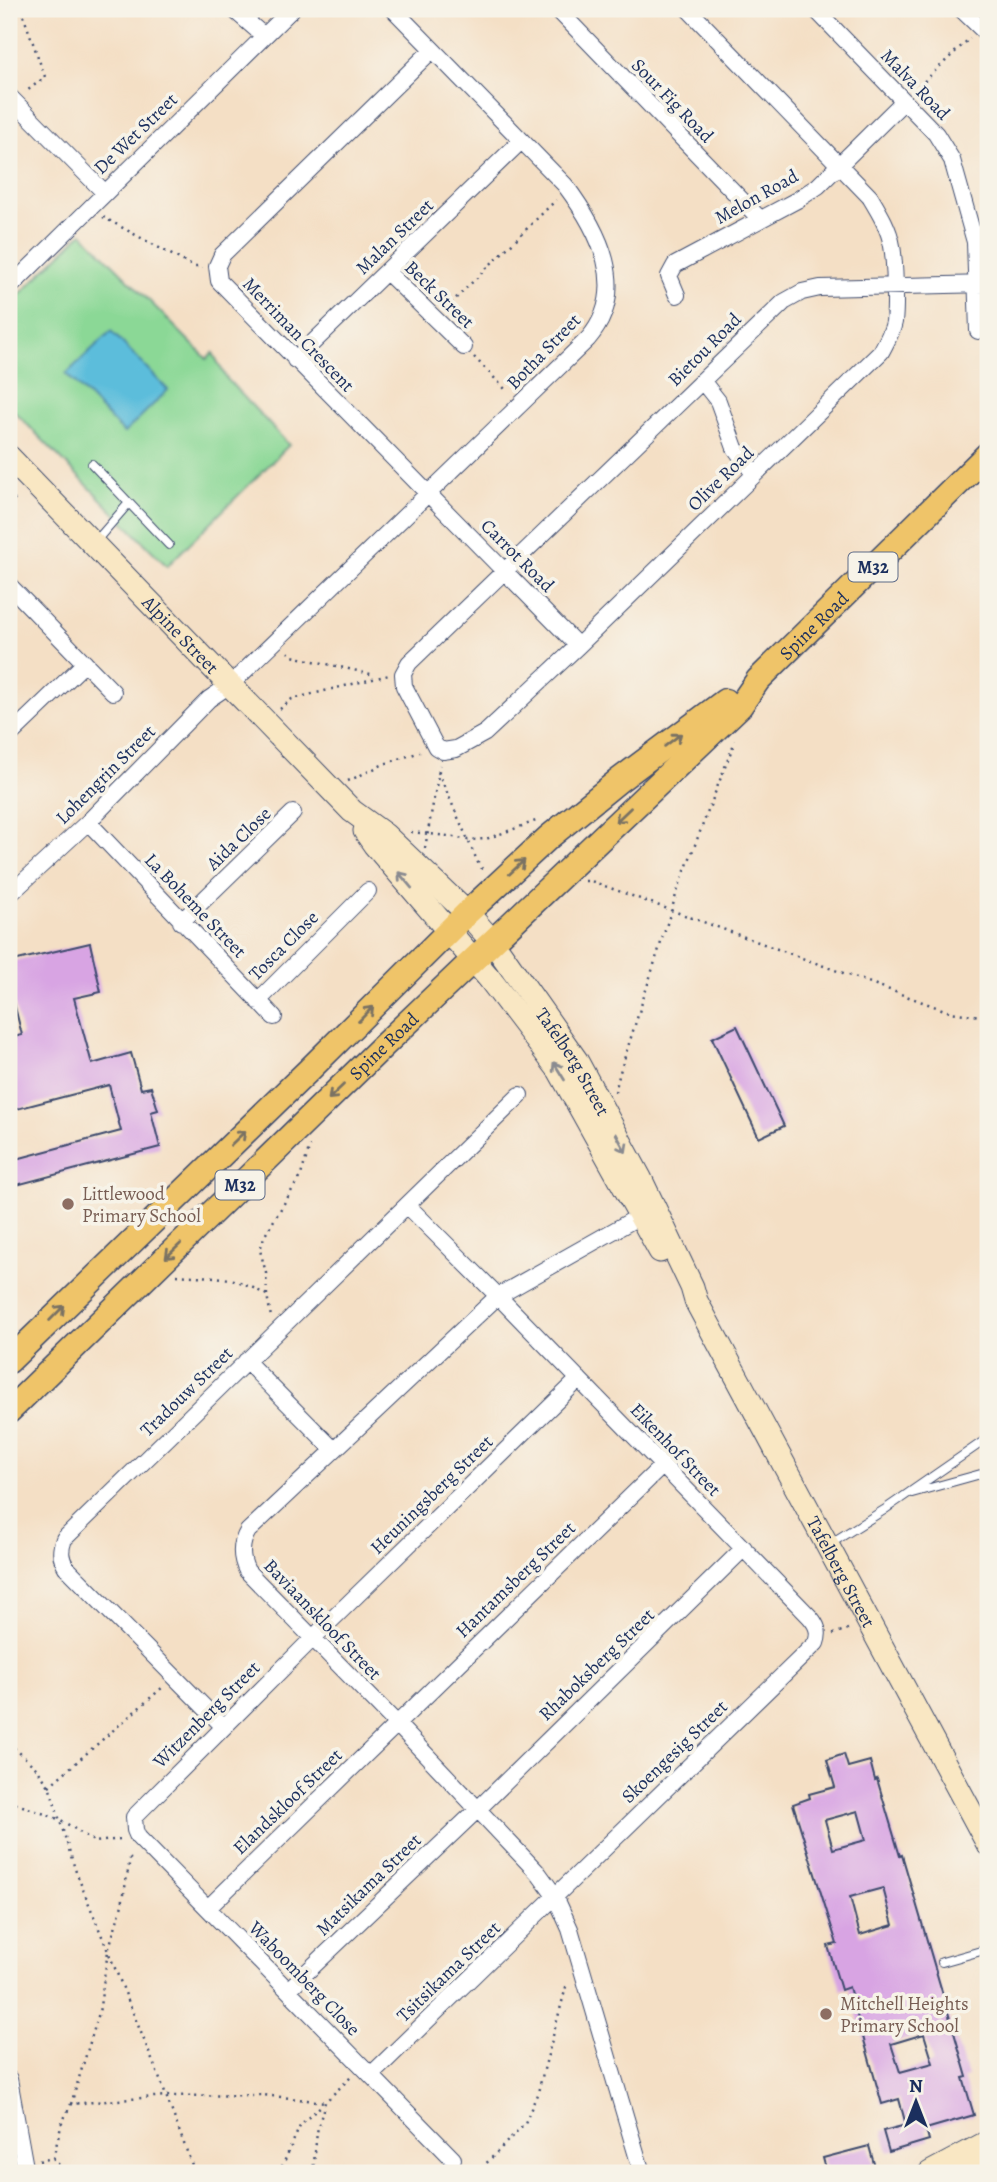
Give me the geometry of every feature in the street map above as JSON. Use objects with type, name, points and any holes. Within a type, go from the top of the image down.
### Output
[{"type":"main road","name":"Spine Road","points":[[9,1411],[473,960],[740,706],[758,680],[988,454]]},
{"type":"main road","name":"Spine Road","points":[[9,1361],[467,913],[574,817],[730,696],[758,680]]},
{"type":"street","points":[[233,9],[264,36]]},
{"type":"street","name":"De Wet Street","points":[[9,288],[292,9]]},
{"type":"street","name":"Botha Street","points":[[231,684],[588,339],[599,323],[606,304],[609,275],[604,254],[581,207],[565,185],[393,9]]},
{"type":"street","name":"Sour Fig Road","points":[[557,9],[760,219]]},
{"type":"street","name":"Olive Road","points":[[439,749],[456,749],[485,733],[880,352],[889,338],[894,322],[892,246],[884,221],[870,197],[688,9]]},
{"type":"street","name":"Malva Road","points":[[815,9],[936,134],[952,160],[975,242],[983,284],[978,331]]},
{"type":"street","points":[[961,9],[985,31]]},
{"type":"street","name":"Merriman Crescent","points":[[427,495],[219,281],[217,266],[222,255],[432,50]]},
{"type":"street","points":[[11,99],[104,192]]},
{"type":"street","name":"Melon Road","points":[[677,295],[669,276],[675,265],[818,186],[904,101]]},
{"type":"street","name":"Malan Street","points":[[295,360],[521,141]]},
{"type":"street","name":"Beck Street","points":[[387,272],[464,347]]},
{"type":"street","name":"Bietou Road","points":[[504,571],[784,302],[802,292],[836,287],[983,284]]},
{"type":"street","points":[[703,382],[718,401],[735,448],[754,474]]},
{"type":"street","name":"Alpine Street","points":[[9,457],[352,811],[385,835],[467,913]]},
{"type":"street","name":"Carrot Road","points":[[427,495],[578,646]]},
{"type":"street","points":[[439,749],[404,685],[402,674],[409,663],[504,571]]},
{"type":"street","points":[[9,585],[113,692]]},
{"type":"street","points":[[9,736],[85,663]]},
{"type":"street","name":"Lohengrin Street","points":[[9,895],[88,822],[209,699],[231,684]]},
{"type":"street","name":"Alpine Street","points":[[352,811],[373,844],[449,932]]},
{"type":"street","name":"Aida Close","points":[[181,922],[293,813]]},
{"type":"street","name":"La Boheme Street","points":[[88,822],[274,1017]]},
{"type":"street","name":"Tosca Close","points":[[258,1001],[368,891]]},
{"type":"street","name":"Tafelberg Street","points":[[467,913],[493,942],[576,1060],[640,1178],[646,1213]]},
{"type":"street","name":"Tafelberg Street","points":[[449,932],[559,1070],[646,1213],[684,1291],[696,1301],[988,1844]]},
{"type":"street","name":"Tradouw Street","points":[[224,1727],[65,1567],[61,1558],[64,1539],[520,1095]]},
{"type":"street","name":"Eikenhof Street","points":[[407,1205],[810,1616],[816,1623],[819,1634]]},
{"type":"street","name":"Baviaanskloof Street","points":[[642,2173],[570,1929],[555,1896],[538,1874],[396,1723],[247,1571],[241,1548],[248,1531],[498,1296],[646,1213]]},
{"type":"street","points":[[246,1362],[333,1449]]},
{"type":"street","name":"Heuningsberg Street","points":[[313,1638],[579,1379]]},
{"type":"street","name":"Hantamsberg Street","points":[[396,1723],[663,1465]]},
{"type":"street","name":"Rhaboksberg Street","points":[[477,1810],[744,1548]]},
{"type":"street","name":"Skoengesig Street","points":[[555,1896],[816,1643],[819,1634]]},
{"type":"street","name":"Witzenberg Street","points":[[131,1831],[134,1817],[142,1807],[313,1638]]},
{"type":"street","name":"Elandskloof Street","points":[[208,1908],[396,1723]]},
{"type":"street","name":"Matsikama Street","points":[[288,1990],[477,1810]]},
{"type":"street","name":"Waboomberg Close","points":[[131,1831],[453,2160]]},
{"type":"street","name":"Tsitsikama Street","points":[[365,2070],[555,1896]]},
{"type":"street","points":[[9,2079],[25,2169]]},
{"type":"street","points":[[930,2173],[988,2142]]},
{"type":"street","points":[[972,2173],[988,2165]]},
{"type":"lane","points":[[92,464],[169,545]]},
{"type":"lane","points":[[93,544],[128,504]]},
{"type":"lane","points":[[828,1545],[988,1438]]},
{"type":"lane","points":[[906,1495],[988,1472]]},
{"type":"lane","points":[[942,1962],[988,1949]]},
{"type":"path","points":[[11,99],[45,77],[20,9]]},
{"type":"path","points":[[904,101],[985,31]]},
{"type":"path","points":[[441,313],[563,193]]},
{"type":"path","points":[[88,208],[194,267],[204,267]]},
{"type":"path","points":[[464,347],[510,393]]},
{"type":"path","points":[[9,505],[18,495]]},
{"type":"path","points":[[286,651],[292,656],[379,676]]},
{"type":"path","points":[[279,710],[292,699],[379,676],[402,674]]},
{"type":"path","points":[[615,1094],[670,912],[738,734]]},
{"type":"path","points":[[348,781],[384,764],[439,749],[439,772],[423,856]]},
{"type":"path","points":[[439,772],[485,873]]},
{"type":"path","points":[[404,829],[416,834],[468,840],[486,839],[541,819]]},
{"type":"path","points":[[580,881],[591,881],[950,1012],[988,1017]]},
{"type":"path","points":[[276,1322],[271,1317],[266,1273],[260,1250],[264,1237],[301,1175],[312,1138]]},
{"type":"path","points":[[170,1274],[224,1278],[241,1282],[267,1295]]},
{"type":"path","points":[[49,1786],[137,1712],[168,1682]]},
{"type":"path","points":[[9,1743],[37,1769],[49,1786],[76,1872],[195,2173]]},
{"type":"path","points":[[9,1801],[61,1820],[95,1842],[131,1831],[131,1852],[122,1905],[108,1951],[99,2013],[53,2158]]},
{"type":"path","points":[[477,2173],[525,2123],[538,2092],[566,1987],[584,1976]]},
{"type":"path","points":[[279,2173],[301,2124],[351,2078],[365,2070]]},
{"type":"path","points":[[71,2104],[166,2096],[263,2095],[325,2102]]},
{"type":"path","points":[[313,2173],[317,2132],[325,2102]]},
{"type":"path","points":[[25,2169],[53,2158]]},
{"type":"path","points":[[53,2158],[66,2173]]},
{"type":"green space","points":[[82,233],[207,359],[213,353],[226,378],[289,445],[167,566],[9,406],[9,305]]},
{"type":"water","points":[[111,331],[168,390],[124,433],[66,374]]},
{"type":"building","points":[[90,943],[101,992],[74,998],[92,1064],[131,1053],[141,1089],[151,1087],[158,1110],[151,1112],[160,1147],[9,1187],[9,1161],[121,1131],[109,1085],[9,1111],[9,1038],[22,1035],[14,1003],[9,1004],[9,962]]},
{"type":"building","points":[[737,1026],[784,1126],[759,1138],[712,1038]]},
{"type":"building","points":[[844,1754],[848,1767],[870,1761],[900,1856],[902,1855],[967,2077],[963,2078],[974,2115],[926,2129],[929,2140],[889,2152],[883,2131],[906,2125],[899,2099],[882,2104],[849,1987],[841,1990],[828,1946],[837,1944],[793,1804],[810,1798],[809,1794],[835,1787],[827,1760]],"holes":[[[858,1811],[866,1840],[833,1849],[825,1820]],[[883,1888],[893,1925],[860,1935],[850,1897]],[[924,2034],[933,2063],[900,2072],[891,2044]]]},
{"type":"building","points":[[869,2146],[876,2171],[827,2173],[823,2158]]},
{"type":"place","name":"Littlewood Primary School","points":[[68,1204]]},
{"type":"place","name":"Mitchell Heights Primary School","points":[[826,2014]]}]
